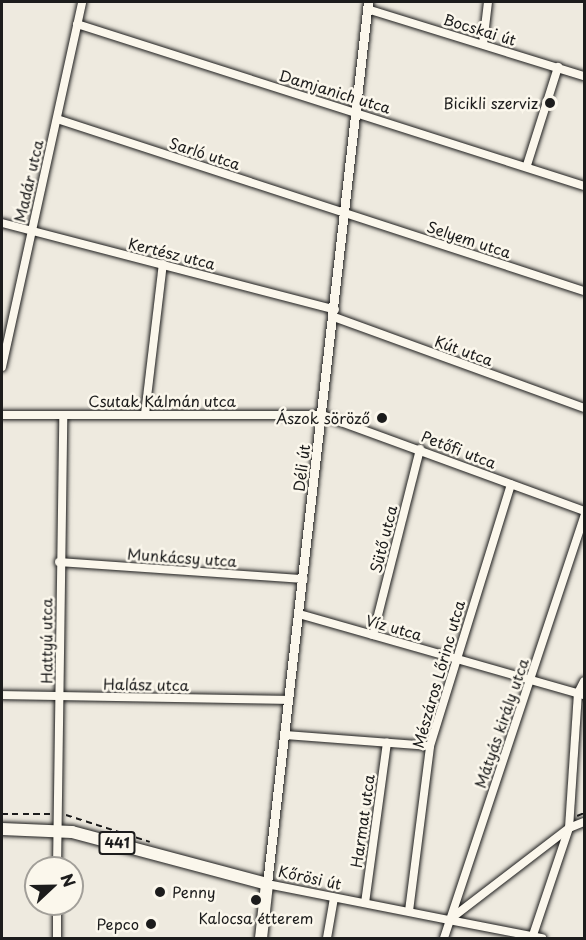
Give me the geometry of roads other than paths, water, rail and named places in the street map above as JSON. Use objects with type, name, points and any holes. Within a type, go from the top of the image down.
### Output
[{"type":"main road","name":"Kőrösi út","points":[[2,829],[57,831],[267,884]]},
{"type":"main road","name":"Déli út","points":[[261,939],[267,884]]},
{"type":"street","name":"Madár utca","points":[[2,367],[82,2]]},
{"type":"street","points":[[483,44],[488,2]]},
{"type":"street","name":"Bocskai út","points":[[368,5],[585,76]]},
{"type":"street","name":"Déli út","points":[[267,884],[368,5]]},
{"type":"street","name":"Damjanich utca","points":[[77,24],[527,165],[585,186]]},
{"type":"street","points":[[527,165],[558,68]]},
{"type":"street","name":"Sarló utca","points":[[57,119],[345,212]]},
{"type":"street","name":"Selyem utca","points":[[345,212],[585,291]]},
{"type":"street","name":"Kertész utca","points":[[2,223],[163,264],[334,314]]},
{"type":"street","points":[[145,414],[163,264]]},
{"type":"street","name":"Kút utca","points":[[334,314],[585,408]]},
{"type":"street","name":"Csutak Kálmán utca","points":[[2,415],[322,415]]},
{"type":"street","name":"Hattyú utca","points":[[57,856],[59,562],[63,415]]},
{"type":"street","name":"Petőfi utca","points":[[322,415],[585,511]]},
{"type":"street","name":"Sütő utca","points":[[373,635],[420,449]]},
{"type":"street","name":"Mészáros Lőrinc utca","points":[[409,912],[430,746],[454,658],[511,484]]},
{"type":"street","name":"Mátyás király utca","points":[[444,939],[585,516]]},
{"type":"street","name":"Munkácsy utca","points":[[59,562],[303,579]]},
{"type":"street","name":"Víz utca","points":[[299,614],[581,694]]},
{"type":"street","points":[[532,937],[569,828],[581,694],[585,681]]},
{"type":"street","name":"Halász utca","points":[[2,695],[289,700]]},
{"type":"street","points":[[285,735],[430,746]]},
{"type":"street","name":"Harmat utca","points":[[365,903],[387,743]]},
{"type":"street","points":[[449,920],[569,828],[585,822]]},
{"type":"street","name":"Kőrösi út","points":[[267,884],[542,939]]},
{"type":"street","points":[[327,939],[334,898]]},
{"type":"street","points":[[57,916],[57,939]]},
{"type":"place","name":"Bicikli szerviz","points":[[550,103]]},
{"type":"place","name":"Ászok söröző","points":[[382,418]]},
{"type":"place","name":"Penny","points":[[160,892]]},
{"type":"place","name":"Kalocsa étterem","points":[[256,900]]},
{"type":"place","name":"Pepco","points":[[151,924]]}]
